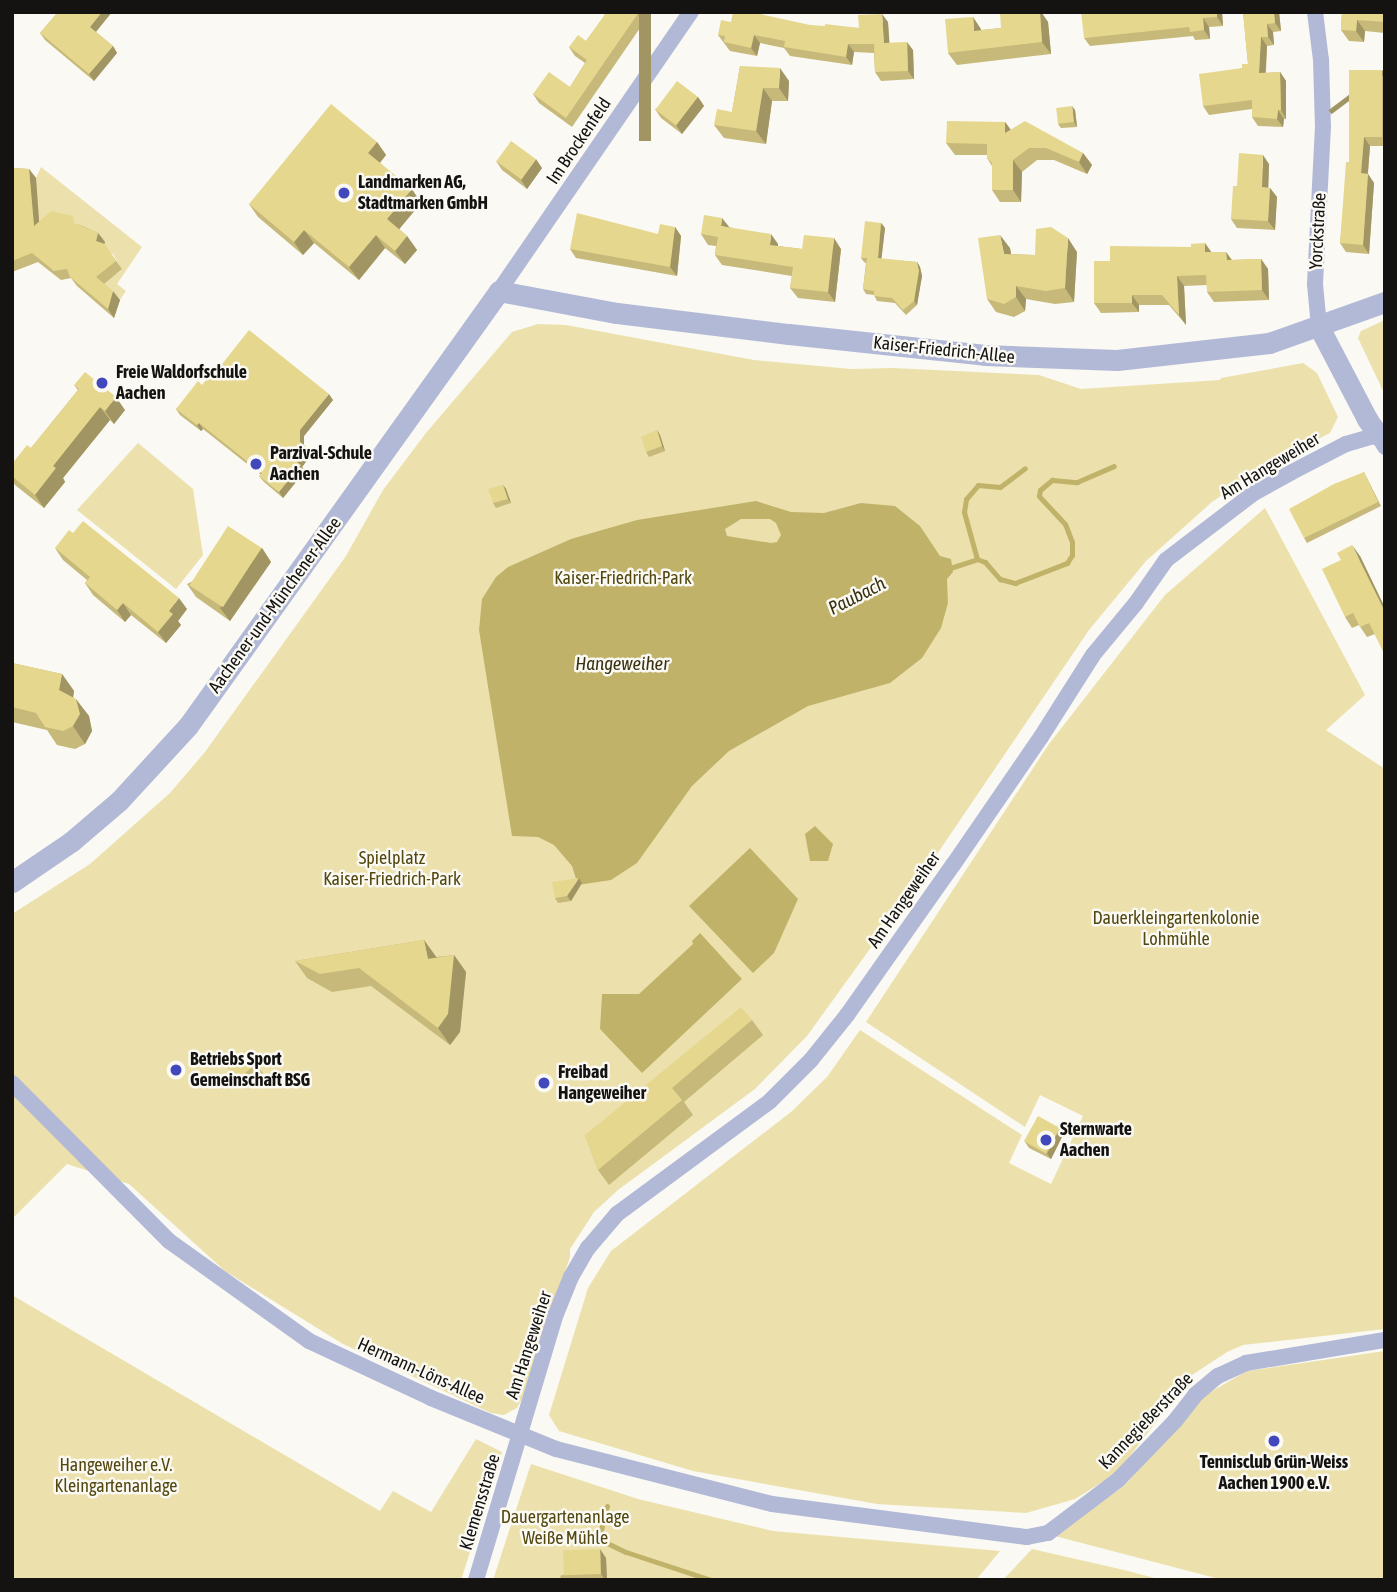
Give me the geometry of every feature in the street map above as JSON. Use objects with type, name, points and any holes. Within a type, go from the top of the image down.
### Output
[{"type":"street","name":"Im Brockenfeld","points":[[499,291],[691,12]]},
{"type":"street","name":"Yorckstraße","points":[[1315,12],[1321,60],[1323,126],[1315,284],[1319,327],[1382,438]]},
{"type":"street","name":"Kaiser-Friedrich-Allee","points":[[499,291],[630,314],[1039,359],[1117,360],[1269,343],[1385,302]]},
{"type":"street","name":"Aachener-und-Münchener-Allee","points":[[12,882],[65,846],[119,801],[188,726],[499,291]]},
{"type":"street","name":"Am Hangeweiher","points":[[521,1436],[556,1314],[571,1277],[588,1248],[617,1214],[760,1109],[811,1060],[953,865],[1041,737],[1093,654],[1136,603],[1166,560],[1254,494],[1346,444],[1382,438]]},
{"type":"street","name":"Hermann-Löns-Allee","points":[[12,1083],[169,1241],[309,1341],[431,1398],[521,1436],[642,1473],[772,1504],[1027,1536]]},
{"type":"street","name":"Kannegießerstraße","points":[[1027,1536],[1048,1533],[1118,1480],[1175,1421],[1195,1395],[1217,1376],[1246,1363],[1385,1340]]},
{"type":"street","name":"Klemensstraße","points":[[476,1580],[521,1436]]},
{"type":"green space","points":[[41,167],[142,247],[117,284],[126,291],[120,300],[100,284],[119,272],[120,267],[113,254],[39,228],[36,178]]},
{"type":"green space","points":[[1385,320],[1385,395],[1358,338],[1361,331]]},
{"type":"green space","name":"Kaiser-Friedrich-Park","points":[[538,324],[566,325],[754,360],[851,369],[893,368],[1039,375],[1081,389],[1220,380],[1303,363],[1317,373],[1338,417],[1330,433],[1258,470],[1212,502],[1146,561],[1089,630],[916,885],[807,1036],[755,1089],[618,1190],[594,1212],[570,1249],[570,1257],[524,1395],[517,1408],[504,1415],[491,1413],[343,1344],[225,1271],[129,1184],[67,1164],[12,1219],[12,914],[90,864],[170,793],[205,752],[346,556],[383,490],[426,433],[512,332]]},
{"type":"green space","points":[[138,443],[193,489],[203,555],[176,589],[77,510]]},
{"type":"green space","name":"Dauerkleingartenkolonie Lohmühle","points":[[1265,508],[1365,695],[1326,730],[1385,769],[1385,1329],[1243,1345],[1227,1352],[1192,1375],[1117,1473],[1075,1499],[1026,1513],[877,1504],[693,1471],[559,1431],[549,1415],[588,1288],[611,1251],[791,1112],[827,1077],[860,1030],[1022,1135],[1009,1163],[1051,1184],[1083,1116],[1040,1095],[1025,1127],[866,1022],[1049,744],[1165,595]]},
{"type":"green space","name":"Hangeweiher e.V. Kleingartenanlage","points":[[12,1295],[380,1511],[393,1491],[431,1512],[476,1439],[502,1452],[461,1580],[12,1580]]},
{"type":"green space","name":"Tennisclub Grün-Weiss Aachen 1900 e.V.","points":[[1385,1351],[1385,1580],[1223,1580],[1055,1536],[1125,1485],[1200,1398],[1247,1371]]},
{"type":"green space","name":"Dauergartenanlage Weiße Mühle","points":[[531,1464],[638,1499],[773,1531],[1000,1551],[976,1580],[493,1580]]},
{"type":"green space","points":[[1032,1549],[1124,1570],[1162,1580],[1003,1580]]},
{"type":"water","name":"Hangeweiher","points":[[756,501],[791,512],[824,513],[861,503],[895,506],[920,526],[940,556],[951,559],[953,572],[947,579],[948,603],[941,628],[922,658],[890,683],[808,706],[729,751],[692,786],[637,863],[611,880],[578,885],[572,866],[554,845],[538,837],[512,836],[479,630],[482,599],[496,577],[508,567],[571,539],[637,520]],"holes":[[[741,519],[770,519],[776,523],[781,535],[777,542],[727,536],[725,529]]]},
{"type":"water","points":[[815,826],[833,844],[828,861],[810,861],[805,834]]},
{"type":"water","points":[[750,848],[798,899],[774,953],[753,973],[689,906]]},
{"type":"water","points":[[700,933],[742,979],[642,1073],[600,1029],[602,994],[639,994],[693,944],[692,941]]},
{"type":"building","points":[[58,12],[102,12],[90,27],[113,46],[89,74],[40,33]]},
{"type":"building","points":[[605,12],[639,12],[566,118],[533,94],[549,72],[570,87],[587,60],[569,47],[578,35],[586,41]]},
{"type":"building","points":[[733,12],[751,12],[810,25],[859,28],[858,15],[882,14],[884,43],[907,42],[908,71],[875,72],[874,44],[848,44],[846,57],[784,47],[785,41],[754,35],[751,48],[724,42],[725,36],[718,35],[721,20],[731,22]]},
{"type":"building","points":[[1040,12],[1042,42],[948,53],[945,19],[973,17],[974,31],[1001,28],[1000,13]]},
{"type":"building","points":[[1081,12],[1217,12],[1217,17],[1203,18],[1204,30],[1190,32],[1189,27],[1084,38]]},
{"type":"building","points":[[1243,12],[1274,12],[1275,23],[1267,24],[1268,37],[1261,37],[1259,73],[1280,72],[1281,110],[1278,110],[1277,119],[1252,117],[1252,100],[1203,106],[1199,74],[1242,68],[1242,64],[1248,64]]},
{"type":"building","points":[[1342,12],[1385,12],[1385,22],[1357,20],[1356,31],[1341,30]]},
{"type":"building","points":[[740,66],[780,68],[779,88],[763,88],[756,131],[714,125],[717,109],[732,112]]},
{"type":"building","points":[[1349,70],[1382,70],[1382,137],[1364,137],[1361,173],[1368,174],[1363,245],[1340,243],[1346,162],[1349,162]]},
{"type":"building","points":[[677,81],[698,97],[676,125],[655,110]]},
{"type":"building","name":"Landmarken AG, Stadtmarken GmbH","points":[[331,104],[377,142],[368,153],[412,189],[387,219],[407,236],[395,251],[376,235],[349,267],[304,230],[294,242],[249,204]]},
{"type":"building","points":[[1072,106],[1074,122],[1058,124],[1056,108]]},
{"type":"building","points":[[947,121],[1005,122],[1005,133],[1025,121],[1083,153],[1079,162],[1046,148],[1029,148],[1013,160],[1013,190],[992,190],[992,163],[987,158],[987,144],[946,143]]},
{"type":"building","points":[[511,141],[536,159],[521,179],[496,161]]},
{"type":"building","points":[[1239,153],[1263,155],[1262,187],[1270,188],[1268,221],[1231,219]]},
{"type":"building","points":[[12,168],[29,169],[34,226],[51,211],[73,216],[74,223],[98,233],[96,241],[105,244],[116,261],[96,277],[113,291],[108,309],[70,277],[67,269],[54,271],[32,253],[12,261]]},
{"type":"building","points":[[577,213],[658,234],[660,224],[675,227],[670,267],[570,249]]},
{"type":"building","points":[[704,215],[722,218],[721,226],[771,234],[770,245],[802,249],[804,235],[834,238],[828,292],[790,288],[793,267],[715,255],[718,237],[701,234]]},
{"type":"building","points":[[865,221],[881,223],[878,258],[917,262],[919,271],[914,301],[903,310],[892,298],[874,296],[874,291],[863,289],[867,258],[861,258]]},
{"type":"building","points":[[1051,227],[1068,238],[1065,288],[1046,291],[1016,286],[1016,297],[1004,304],[987,299],[978,238],[1000,235],[1004,254],[1035,255],[1036,229]]},
{"type":"building","points":[[1205,243],[1205,252],[1226,252],[1227,260],[1261,259],[1262,290],[1207,292],[1206,275],[1177,276],[1179,315],[1162,295],[1132,295],[1132,303],[1094,303],[1094,261],[1110,261],[1110,246],[1191,247],[1191,244]]},
{"type":"building","points":[[249,330],[329,394],[300,430],[300,442],[308,448],[297,462],[301,465],[279,492],[259,476],[262,473],[199,423],[197,425],[176,409],[198,381],[202,385],[213,371],[215,373]]},
{"type":"building","points":[[85,372],[116,397],[105,411],[100,407],[53,466],[56,468],[35,495],[12,476],[12,464],[27,445],[31,448],[79,389],[74,385]]},
{"type":"building","points":[[657,430],[662,446],[646,452],[641,437]]},
{"type":"building","points":[[1364,472],[1378,502],[1304,538],[1289,509],[1334,484]]},
{"type":"building","points":[[503,485],[508,499],[493,503],[488,489]]},
{"type":"building","points":[[83,521],[179,598],[169,611],[173,614],[158,632],[123,603],[117,610],[85,583],[90,577],[55,548],[69,530],[73,533]]},
{"type":"building","points":[[228,526],[262,548],[223,607],[189,586]]},
{"type":"building","points":[[1352,545],[1385,612],[1385,655],[1369,623],[1360,627],[1353,613],[1345,617],[1322,569],[1341,560],[1337,553]]},
{"type":"building","points":[[12,663],[62,674],[59,690],[76,699],[80,714],[73,726],[63,731],[45,727],[36,713],[12,707]]},
{"type":"building","points":[[579,878],[567,896],[555,898],[552,882]]},
{"type":"building","points":[[424,940],[428,959],[454,955],[448,1014],[438,1028],[359,968],[320,974],[295,961]]},
{"type":"building","points":[[741,1007],[752,1020],[672,1088],[682,1100],[598,1170],[585,1135]]},
{"type":"building","points":[[245,1051],[256,1064],[238,1079],[227,1066]]},
{"type":"building","name":"Sternwarte Aachen","points":[[1038,1116],[1060,1128],[1046,1153],[1024,1141]]},
{"type":"building","points":[[600,1549],[601,1574],[564,1575],[563,1550]]},
{"type":"waterway","name":"Paubach","points":[[947,569],[977,559],[985,562],[1000,579],[1015,583],[1067,563],[1072,555],[1072,542],[1065,524],[1039,496],[1040,490],[1052,480],[1077,482],[1114,466]]},
{"type":"waterway","points":[[977,559],[964,512],[966,499],[978,485],[1000,487],[1025,468]]},
{"type":"waterway","points":[[607,1506],[600,1534],[603,1541],[626,1552],[711,1580]]},
{"type":"place","name":"Landmarken AG, Stadtmarken GmbH","points":[[344,193]]},
{"type":"place","name":"Freie Waldorfschule Aachen","points":[[102,383]]},
{"type":"place","name":"Parzival-Schule Aachen","points":[[256,464]]},
{"type":"place","name":"Betriebs Sport Gemeinschaft BSG","points":[[176,1070]]},
{"type":"place","name":"Freibad Hangeweiher","points":[[544,1083]]},
{"type":"place","name":"Sternwarte Aachen","points":[[1046,1140]]},
{"type":"place","name":"Tennisclub Grün-Weiss Aachen 1900 e.V.","points":[[1274,1441]]},
{"type":"park label","name":"Spielplatz Kaiser-Friedrich-Park","points":[[392,869]]}]
